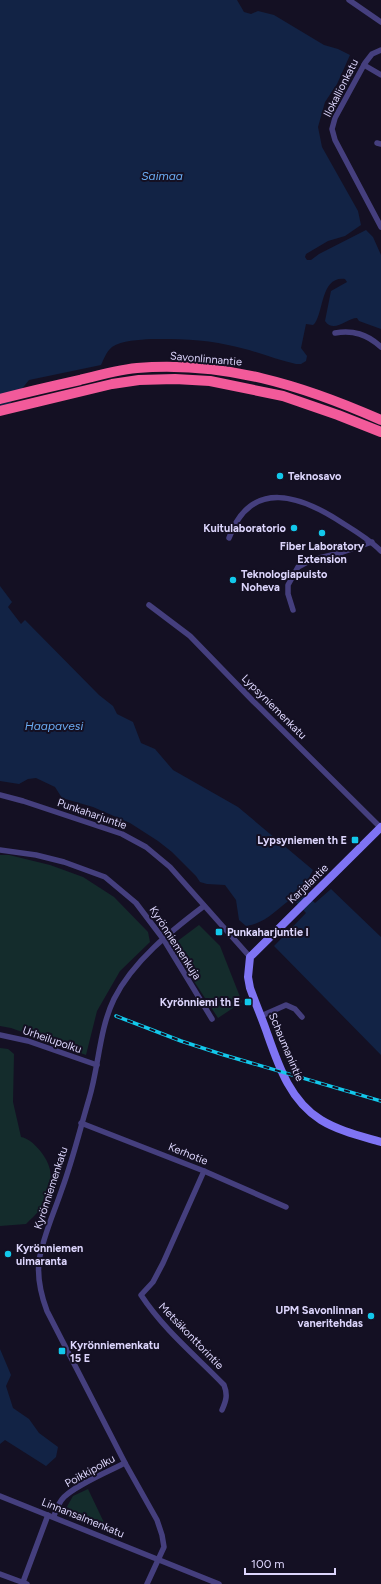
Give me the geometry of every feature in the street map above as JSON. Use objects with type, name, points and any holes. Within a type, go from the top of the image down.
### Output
[{"type":"highway","name":"Savonlinnantie","points":[[0,399],[110,372],[136,368],[176,367],[210,369],[256,376],[296,386],[344,403],[381,420]]},
{"type":"highway","name":"Savonlinnantie","points":[[0,410],[112,384],[139,380],[175,379],[210,381],[283,396],[381,432]]},
{"type":"street","points":[[349,0],[381,22]]},
{"type":"street","name":"Ilokallionkatu","points":[[381,50],[372,54],[364,65],[335,118],[332,129],[335,140],[381,227]]},
{"type":"street","points":[[364,65],[381,75]]},
{"type":"street","points":[[335,333],[352,331],[367,337],[381,346]]},
{"type":"street","points":[[229,538],[239,517],[245,510],[258,501],[276,497],[293,499],[315,506],[372,542],[381,551]]},
{"type":"street","points":[[293,610],[288,594],[288,585],[298,567],[311,560],[340,554],[372,542]]},
{"type":"street","name":"Lypsyniemenkatu","points":[[149,605],[190,636],[253,701],[381,827]]},
{"type":"street","name":"Punkaharjuntie","points":[[0,795],[54,811],[128,837],[146,847],[170,867],[250,957]]},
{"type":"street","name":"Karjalantie","points":[[250,957],[381,827]]},
{"type":"street","name":"Kyrönniemenkuja","points":[[0,850],[36,855],[64,862],[105,877],[136,903],[164,940],[212,1019]]},
{"type":"street","name":"Kyrönniemenkatu","points":[[147,1584],[164,1547],[162,1534],[157,1520],[125,1463],[47,1311],[39,1284],[38,1270],[42,1247],[69,1171],[81,1123],[90,1098],[105,1026],[114,999],[142,960],[204,906]]},
{"type":"street","name":"Schaumanintie","points":[[250,957],[248,977],[250,988],[286,1080],[294,1093],[303,1104],[321,1120],[342,1130],[381,1142]]},
{"type":"street","points":[[261,1016],[286,1005],[295,1009],[302,1017]]},
{"type":"street","name":"Urheilupolku","points":[[0,1035],[28,1041],[97,1066]]},
{"type":"street","name":"Kerhotie","points":[[81,1123],[204,1171],[280,1206],[286,1207]]},
{"type":"street","name":"Metsäkonttorintie","points":[[204,1171],[163,1264],[153,1282],[141,1295],[152,1312],[172,1334],[224,1385],[227,1393],[226,1402],[222,1410]]},
{"type":"street","name":"Poikkipolku","points":[[24,1583],[51,1516],[64,1498],[93,1479],[125,1463]]},
{"type":"street","name":"Linnansalmenkatu","points":[[0,1496],[219,1584]]},
{"type":"street","points":[[0,1574],[24,1583]]},
{"type":"green space","points":[[0,855],[9,855],[50,865],[83,877],[114,897],[148,932],[150,942],[120,971],[97,1011],[86,1055],[11,1028],[0,1026]]},
{"type":"green space","points":[[199,925],[220,946],[242,1002],[218,1018],[171,946]]},
{"type":"green space","points":[[0,1048],[8,1049],[14,1054],[13,1102],[21,1137],[26,1138],[35,1145],[43,1155],[49,1165],[51,1181],[50,1192],[46,1201],[40,1210],[26,1224],[0,1226]]},
{"type":"green space","points":[[88,1489],[108,1531],[64,1512],[73,1496]]},
{"type":"water","name":"Saimaa","points":[[0,0],[237,0],[244,12],[251,14],[258,11],[274,15],[324,45],[338,49],[350,55],[337,84],[325,102],[318,127],[322,147],[358,211],[361,225],[345,236],[328,241],[306,254],[305,257],[307,260],[311,260],[319,254],[366,230],[373,237],[381,255],[381,329],[359,321],[357,318],[336,326],[329,325],[325,321],[331,291],[347,282],[345,279],[337,279],[327,288],[315,323],[313,325],[306,324],[301,348],[307,356],[306,361],[301,364],[287,362],[254,351],[218,343],[170,339],[131,341],[112,347],[101,365],[29,380],[0,416]]},
{"type":"water","name":"Haapavesi","points":[[0,586],[12,602],[8,607],[21,624],[25,620],[99,695],[113,706],[117,714],[133,722],[141,743],[155,749],[173,770],[238,807],[313,870],[302,891],[315,903],[331,889],[381,937],[381,1055],[274,946],[306,913],[292,898],[265,919],[246,926],[239,920],[236,900],[225,885],[200,882],[172,852],[130,823],[93,807],[62,798],[55,787],[36,778],[28,779],[19,784],[0,781]]},
{"type":"water","points":[[0,1349],[11,1375],[6,1386],[13,1408],[29,1419],[39,1433],[58,1447],[56,1457],[46,1466],[5,1440],[0,1444]]},
{"type":"railway","points":[[116,1016],[181,1041],[224,1055],[381,1101]]},
{"type":"place","name":"Teknosavo","points":[[280,476]]},
{"type":"place","name":"Kuitulaboratorio","points":[[294,528]]},
{"type":"place","name":"Fiber Laboratory Extension","points":[[322,533]]},
{"type":"place","name":"Teknologiapuisto Noheva","points":[[233,580]]},
{"type":"place","name":"Lypsyniemen th E","points":[[355,840]]},
{"type":"place","name":"Punkaharjuntie I","points":[[219,932]]},
{"type":"place","name":"Kyrönniemi th E","points":[[248,1002]]},
{"type":"place","name":"Kyrönniemen uimaranta","points":[[8,1254]]},
{"type":"place","name":"UPM Savonlinnan vaneritehdas","points":[[371,1316]]},
{"type":"place","name":"Kyrönniemenkatu 15 E","points":[[62,1351]]}]
